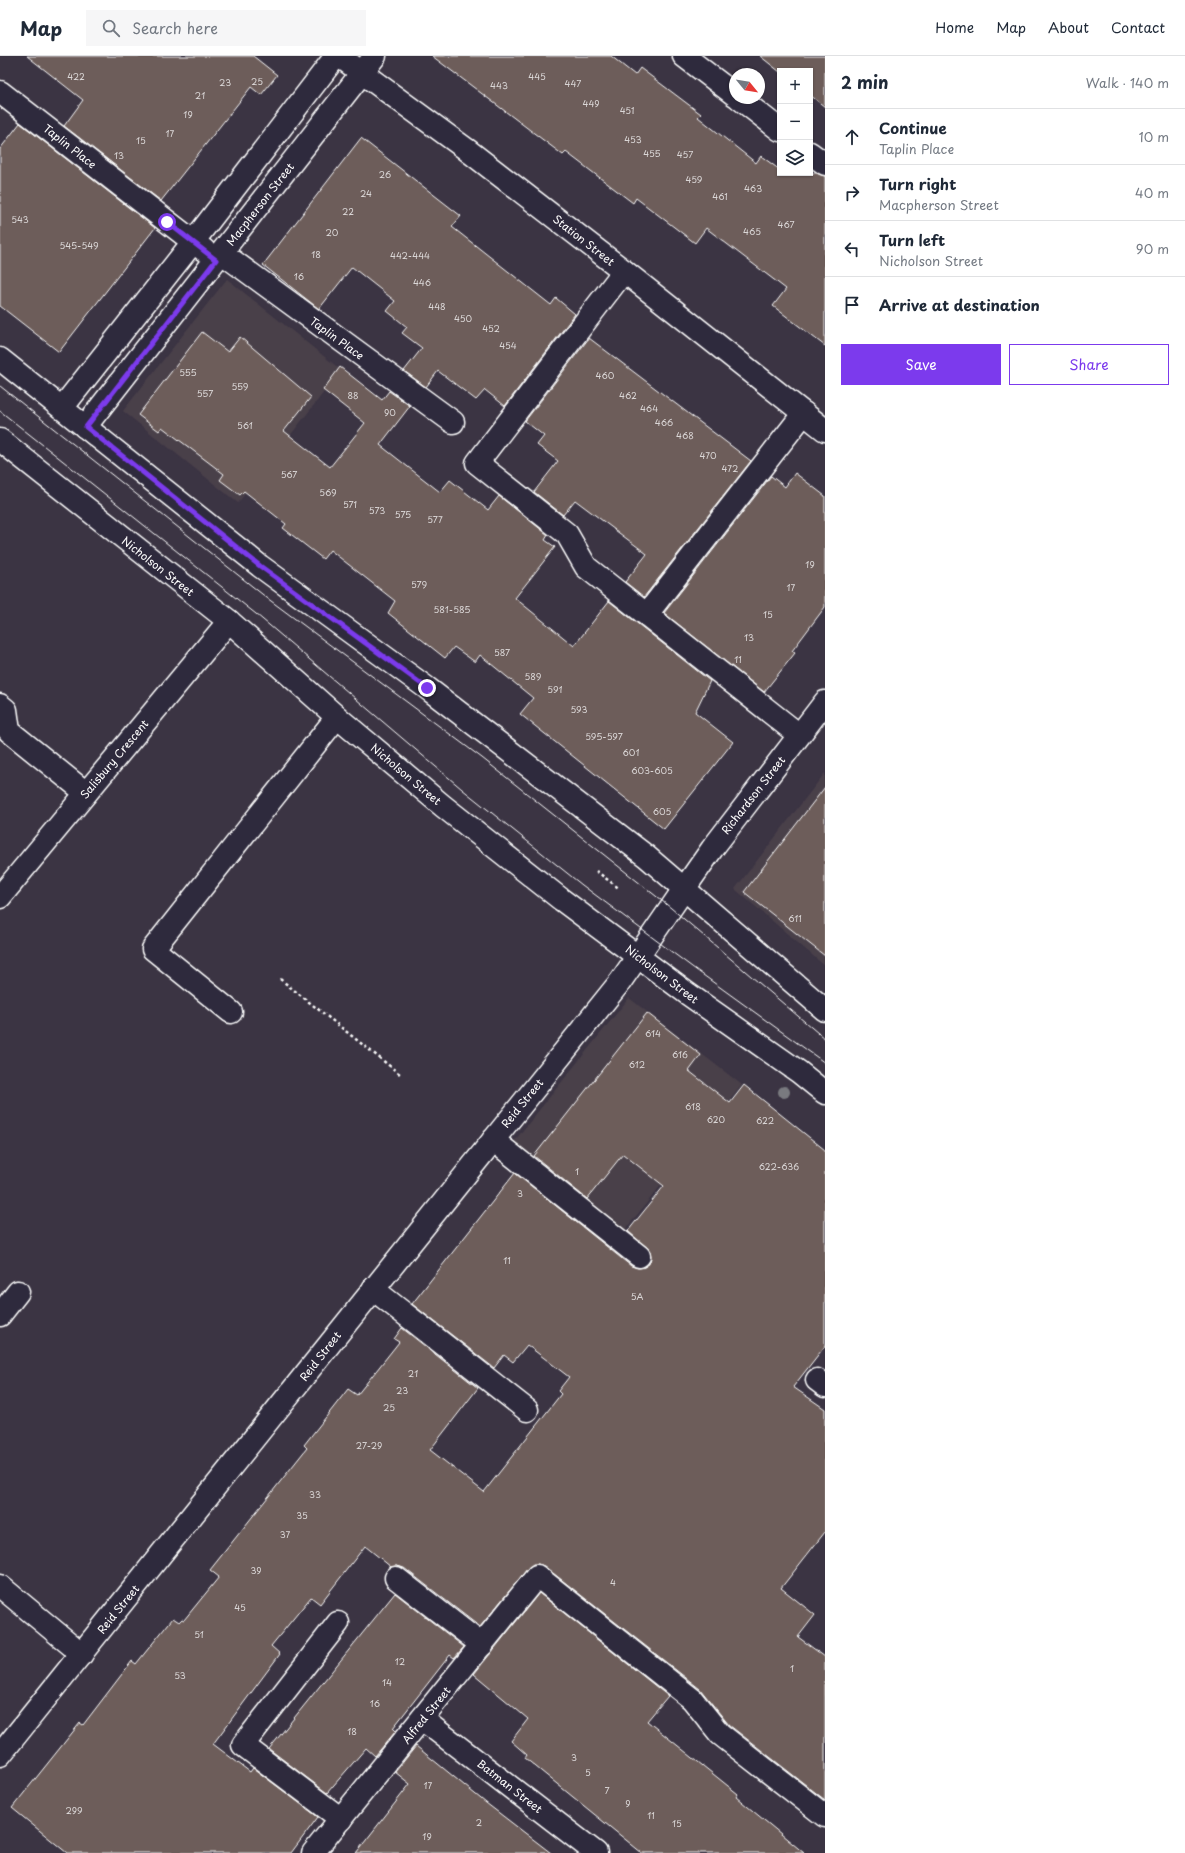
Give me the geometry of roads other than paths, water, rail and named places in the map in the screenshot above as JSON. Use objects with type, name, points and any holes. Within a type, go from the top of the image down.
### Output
[{"type":"street","name":"Station Street","points":[[338,56],[466,149],[624,270],[825,430]]},
{"type":"street","points":[[62,408],[338,56]]},
{"type":"street","name":"Macpherson Street","points":[[86,427],[374,56]]},
{"type":"street","points":[[684,56],[729,90]]},
{"type":"street","name":"Taplin Place","points":[[0,92],[193,242],[219,256],[453,422]]},
{"type":"street","points":[[747,104],[777,128]]},
{"type":"street","points":[[813,155],[825,164]]},
{"type":"street","points":[[624,270],[477,463],[567,534],[586,567],[799,735]]},
{"type":"street","points":[[0,359],[260,566],[530,766],[646,856],[825,1010]]},
{"type":"street","points":[[647,614],[804,413]]},
{"type":"street","name":"Nicholson Street","points":[[0,440],[229,621],[337,717],[449,810],[562,900],[688,994],[798,1072],[825,1093]]},
{"type":"street","name":"Salisbury Crescent","points":[[0,897],[229,621]]},
{"type":"street","points":[[0,705],[6,710],[9,731],[86,792]]},
{"type":"street","name":"Richardson Street","points":[[638,956],[712,849],[799,735],[824,706]]},
{"type":"street","points":[[231,1012],[153,949],[337,717]]},
{"type":"street","name":"Reid Street","points":[[0,1755],[620,982],[638,956]]},
{"type":"street","points":[[492,1140],[639,1256]]},
{"type":"street","points":[[373,1289],[527,1410]]},
{"type":"street","points":[[0,1315],[18,1292]]},
{"type":"street","name":"Alfred Street","points":[[322,1850],[341,1819],[537,1576],[692,1699],[720,1734],[825,1816]]},
{"type":"street","points":[[396,1578],[482,1645]]},
{"type":"street","points":[[0,1586],[82,1654]]},
{"type":"street","points":[[338,1622],[243,1745],[341,1819]]},
{"type":"street","name":"Batman Street","points":[[422,1718],[596,1853]]},
{"type":"tram line","points":[[0,386],[267,598],[482,758],[671,908],[825,1039]]},
{"type":"tram line","points":[[0,411],[256,614],[462,789],[582,885],[825,1063]]}]
